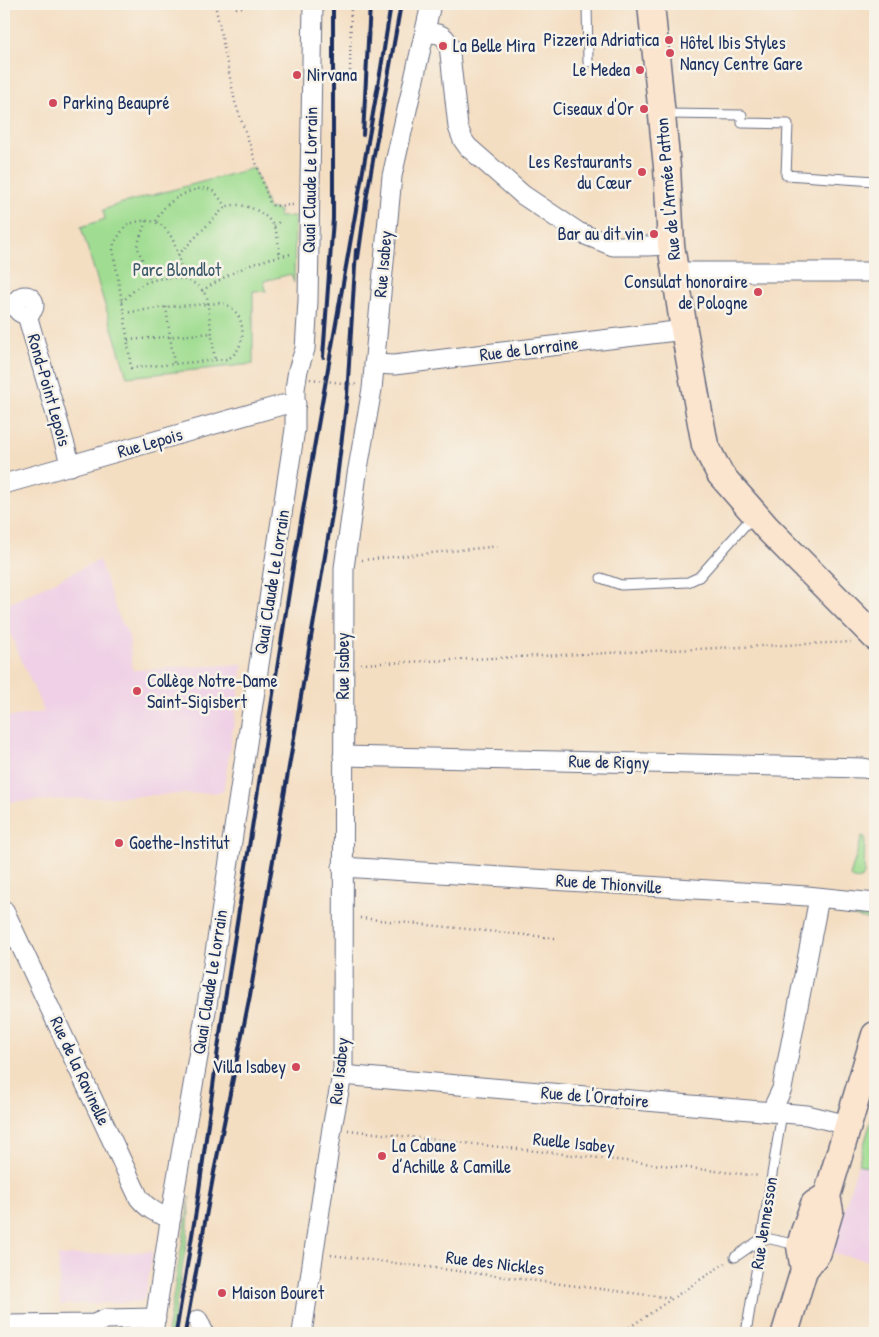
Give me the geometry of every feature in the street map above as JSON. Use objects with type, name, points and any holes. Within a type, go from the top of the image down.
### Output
[{"type":"main road","name":"Rue de l'Armée Patton","points":[[651,4],[667,167],[671,244],[684,330],[705,445],[720,474],[863,639]]},
{"type":"main road","points":[[785,1333],[802,1258],[818,1252],[830,1211],[826,1196],[875,1035]]},
{"type":"street","name":"Quai Claude Le Lorrain","points":[[154,1328],[170,1218],[208,996],[295,429],[295,390],[298,370],[305,349],[308,301],[313,4]]},
{"type":"street","name":"Rue Isabey","points":[[302,1333],[332,1128],[342,1075],[344,568],[360,455],[369,410],[392,176],[426,33],[431,4]]},
{"type":"street","points":[[426,33],[443,35],[449,45],[458,127],[462,140],[523,195],[578,232],[607,245],[621,247],[671,244]]},
{"type":"street","points":[[675,272],[875,272]]},
{"type":"street","name":"Rond-Point Lepois","points":[[16,306],[70,466]]},
{"type":"street","name":"Rue de Lorraine","points":[[374,364],[394,366],[684,330]]},
{"type":"street","name":"Rue Lepois","points":[[4,484],[282,406],[296,404]]},
{"type":"street","name":"Rue de Rigny","points":[[343,756],[864,768],[875,770]]},
{"type":"street","name":"Rue de Thionville","points":[[342,867],[875,903]]},
{"type":"street","name":"Rue Jennesson","points":[[776,1112],[819,898]]},
{"type":"street","name":"Rue de la Ravinelle","points":[[4,910],[139,1198],[158,1214],[170,1218]]},
{"type":"street","name":"Rue de l'Oratoire","points":[[342,1075],[807,1115],[848,1125]]},
{"type":"street","points":[[4,1325],[94,1324],[106,1319],[154,1328]]},
{"type":"lane","points":[[586,4],[588,62]]},
{"type":"lane","points":[[662,114],[742,115],[742,123],[788,124],[786,175],[875,182]]},
{"type":"lane","points":[[601,578],[621,585],[688,582],[699,577],[728,542],[755,514]]},
{"type":"lane","name":"Rue Jennesson","points":[[746,1333],[771,1178],[776,1112]]},
{"type":"lane","points":[[734,1257],[766,1238],[802,1258]]},
{"type":"path","points":[[215,4],[235,102],[270,203],[273,206],[310,205]]},
{"type":"path","points":[[236,8],[242,7],[242,4]]},
{"type":"path","points":[[350,71],[351,4]]},
{"type":"path","points":[[156,221],[167,205],[191,191],[212,190],[225,207]]},
{"type":"path","points":[[178,255],[225,207],[236,204],[263,215],[274,226],[280,256]]},
{"type":"path","points":[[146,221],[137,246],[150,281]]},
{"type":"path","points":[[124,313],[166,307],[228,304],[237,312],[243,327],[240,343],[232,357],[131,368],[113,250],[114,243],[126,225],[133,222],[156,221],[166,230],[178,255],[183,279]]},
{"type":"path","points":[[274,226],[279,222]]},
{"type":"path","points":[[202,291],[227,275],[264,260],[280,256],[309,254]]},
{"type":"path","points":[[122,303],[140,286],[150,281],[163,278],[183,279],[195,284],[202,291],[208,304],[215,360]]},
{"type":"path","points":[[166,307],[174,364]]},
{"type":"path","points":[[128,340],[213,333]]},
{"type":"path","points":[[310,379],[359,385]]},
{"type":"path","points":[[358,561],[500,546]]},
{"type":"path","points":[[357,665],[863,639]]},
{"type":"path","points":[[356,918],[555,938]]},
{"type":"path","name":"Ruelle Isabey","points":[[344,1130],[771,1178]]},
{"type":"path","name":"Rue des Nickles","points":[[314,1252],[672,1298]]},
{"type":"path","points":[[621,1333],[734,1257]]},
{"type":"shaded area","name":"Collège Notre-Dame Saint-Sigisbert","points":[[99,560],[118,615],[129,636],[132,670],[243,664],[223,792],[4,802],[4,718],[44,712],[4,619],[4,606]]},
{"type":"shaded area","points":[[875,1108],[875,1262],[831,1253]]},
{"type":"shaded area","points":[[153,1251],[145,1297],[140,1302],[60,1305],[58,1256]]},
{"type":"green space","name":"Parc Blondlot","points":[[254,168],[268,208],[279,210],[279,217],[295,216],[294,283],[291,274],[264,281],[266,291],[253,291],[253,364],[127,377],[81,227],[105,219],[103,210],[119,204]]},
{"type":"green space","points":[[862,836],[865,837],[864,875],[861,879],[855,879],[850,876]]},
{"type":"green space","points":[[839,907],[869,909],[869,913],[875,917],[875,921],[838,913]]},
{"type":"green space","points":[[875,1108],[875,1162],[873,1169],[858,1164]]},
{"type":"green space","points":[[190,1197],[187,1239],[171,1333],[167,1333]]},
{"type":"railway","points":[[323,357],[333,219],[333,4]]},
{"type":"railway","points":[[363,135],[370,4]]},
{"type":"railway","points":[[176,1333],[197,1205],[223,1012],[293,567],[391,4]]},
{"type":"railway","points":[[358,258],[367,194],[401,4]]},
{"type":"railway","points":[[185,1333],[214,1172],[250,995],[334,503],[347,396],[356,250]]},
{"type":"place","name":"Pizzeria Adriatica","points":[[669,40]]},
{"type":"place","name":"La Belle Mira","points":[[443,46]]},
{"type":"place","name":"Hôtel Ibis Styles Nancy Centre Gare","points":[[670,53]]},
{"type":"place","name":"Le Medea","points":[[640,70]]},
{"type":"place","name":"Nirvana","points":[[297,75]]},
{"type":"place","name":"Parking Beaupré","points":[[53,103]]},
{"type":"place","name":"Ciseaux d'Or","points":[[644,109]]},
{"type":"place","name":"Les Restaurants du Cœur","points":[[642,172]]},
{"type":"place","name":"Bar au dit vin","points":[[654,234]]},
{"type":"place","name":"Consulat honoraire de Pologne","points":[[758,292]]},
{"type":"place","name":"Collège Notre-Dame Saint-Sigisbert","points":[[137,691]]},
{"type":"place","name":"Goethe-Institut","points":[[119,843]]},
{"type":"place","name":"Villa Isabey","points":[[296,1067]]},
{"type":"place","name":"La Cabane d’Achille & Camille","points":[[382,1156]]},
{"type":"place","name":"Maison Bouret","points":[[222,1293]]}]
